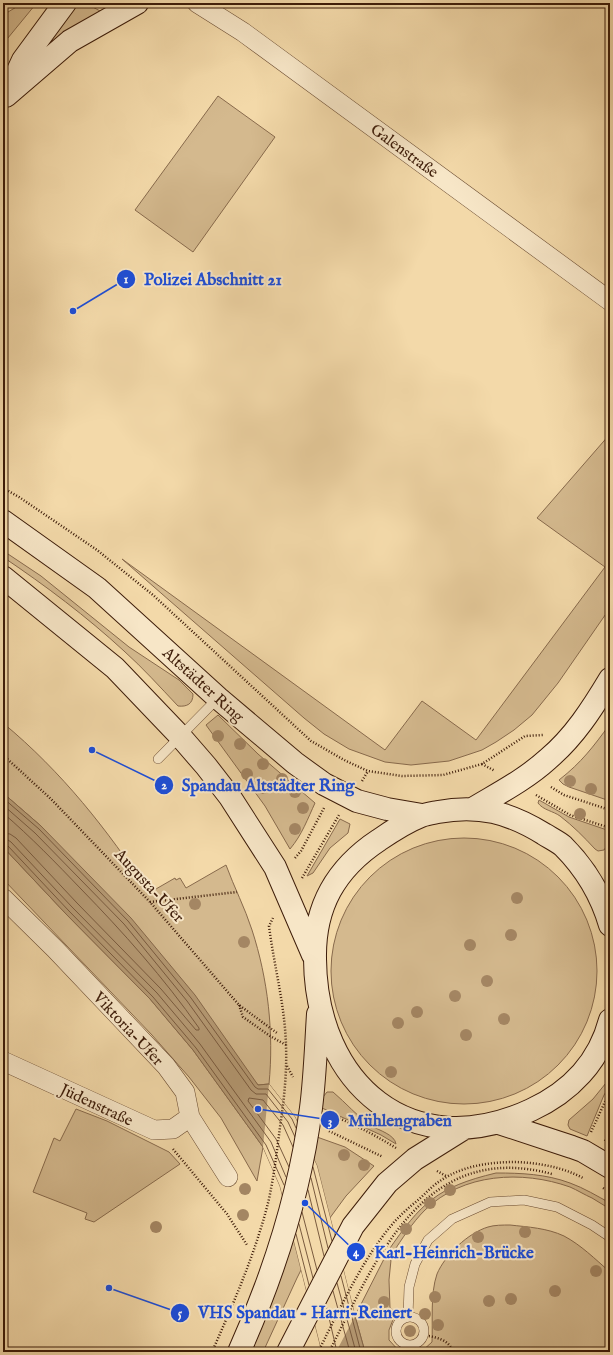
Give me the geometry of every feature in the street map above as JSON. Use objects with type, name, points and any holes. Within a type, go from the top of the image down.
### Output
[{"type":"main road","points":[[5,99],[23,60],[65,3]]},
{"type":"main road","points":[[5,99],[70,42],[137,3]]},
{"type":"main road","name":"Altstädter Ring","points":[[5,526],[96,588],[218,698],[295,762],[333,790],[357,801],[387,809],[422,815]]},
{"type":"main road","points":[[3,577],[115,668],[180,736],[206,766],[230,797],[268,855],[289,897],[315,959]]},
{"type":"main road","points":[[474,808],[516,783],[548,759],[573,734],[590,712],[610,680]]},
{"type":"main road","points":[[239,1352],[272,1273],[289,1220],[298,1182],[311,1106],[319,1005],[315,959],[316,935],[320,914],[331,888],[344,871],[367,848],[391,832],[422,815],[448,810],[474,808],[501,814],[526,823],[561,844],[582,867],[596,888],[606,910],[610,925]]},
{"type":"main road","points":[[319,1005],[327,1030],[337,1053],[353,1079],[366,1094],[407,1120],[427,1126],[445,1129],[463,1129],[499,1123],[544,1105],[565,1091],[582,1074],[599,1050],[610,1020]]},
{"type":"main road","points":[[499,1123],[583,1151],[610,1167]]},
{"type":"main road","points":[[288,1352],[354,1226],[387,1183],[415,1159],[463,1129]]},
{"type":"street","name":"Galenstraße","points":[[197,3],[249,36],[610,301]]},
{"type":"street","name":"Viktoria-Ufer","points":[[3,898],[60,954],[166,1066],[185,1092],[190,1117],[228,1177]]},
{"type":"street","name":"Jüdenstraße","points":[[3,1061],[154,1130],[173,1129],[190,1117]]},
{"type":"lane","points":[[158,759],[218,698]]},
{"type":"lane","points":[[408,1318],[409,1287],[415,1264],[428,1240],[452,1219],[490,1202],[524,1200],[557,1207],[592,1225],[610,1237]]},
{"type":"lane","points":[[411,1317],[417,1319],[422,1324],[424,1335],[419,1343],[412,1346],[399,1342],[396,1336],[398,1322],[404,1318],[411,1317]]},
{"type":"path","points":[[3,6],[8,3]]},
{"type":"path","points":[[3,488],[19,497],[97,550],[153,595],[311,741],[368,772],[402,776],[443,775],[482,764],[525,736]]},
{"type":"path","name":"Augusta-Ufer","points":[[3,755],[51,799],[150,902],[239,1005],[277,1033]]},
{"type":"path","points":[[482,764],[493,770]]},
{"type":"path","points":[[362,781],[368,772]]},
{"type":"path","points":[[551,787],[564,795],[610,810]]},
{"type":"path","points":[[541,798],[570,815],[610,828]]},
{"type":"path","points":[[295,858],[301,851],[324,808]]},
{"type":"path","points":[[304,875],[338,817]]},
{"type":"path","points":[[150,902],[237,892]]},
{"type":"path","points":[[212,1352],[240,1287],[255,1247],[269,1198],[284,1102],[286,1045],[282,997],[269,926],[272,920]]},
{"type":"path","points":[[239,1005],[244,1017],[270,1036],[286,1045]]},
{"type":"path","points":[[286,1065],[294,1079]]},
{"type":"path","points":[[590,1137],[610,1091]]},
{"type":"path","points":[[328,1114],[349,1122],[394,1146]]},
{"type":"path","points":[[603,1144],[610,1128]]},
{"type":"path","points":[[154,1130],[184,1162],[222,1208],[247,1245]]},
{"type":"path","points":[[326,1130],[383,1157]]},
{"type":"path","points":[[318,1352],[349,1292],[372,1252],[407,1208],[439,1181],[466,1168],[481,1164],[506,1162],[529,1163],[556,1168],[588,1180]]},
{"type":"path","points":[[439,1172],[447,1177]]},
{"type":"path","points":[[596,1184],[610,1192]]},
{"type":"path","points":[[329,1352],[352,1307]]},
{"type":"path","points":[[424,1335],[437,1337],[446,1342],[451,1347],[453,1352]]},
{"type":"shaded area","points":[[23,3],[34,3],[35,5],[3,44],[3,15]]},
{"type":"shaded area","points":[[78,3],[85,3],[104,13],[27,63],[44,41]]},
{"type":"shaded area","points":[[218,96],[275,137],[193,252],[135,210]]},
{"type":"shaded area","points":[[610,434],[610,608],[558,683],[532,715],[514,730],[482,750],[449,761],[411,765],[385,762],[349,749],[324,734],[122,559],[385,750],[422,701],[476,740],[605,567],[537,518]]},
{"type":"shaded area","points":[[5,552],[41,576],[129,647],[179,680],[193,694],[191,702],[184,706],[178,706],[138,664],[110,638],[35,579],[3,557]]},
{"type":"shaded area","points":[[218,715],[258,754],[315,803],[301,832],[290,849],[265,806],[206,725]]},
{"type":"shaded area","points":[[3,723],[45,761],[64,781],[117,846],[149,893],[175,878],[176,880],[180,878],[186,888],[226,865],[249,922],[258,949],[266,987],[271,1045],[269,1084],[258,1085],[41,826],[3,793]]},
{"type":"shaded area","points":[[610,724],[610,801],[569,787],[559,780],[587,754]]},
{"type":"shaded area","points":[[539,800],[569,817],[607,830],[606,847],[604,850],[598,851],[595,849],[565,820],[540,805],[538,803]]},
{"type":"shaded area","points":[[340,819],[350,824],[348,833],[330,848],[313,873],[307,876]]},
{"type":"shaded area","points":[[451,838],[477,838],[503,843],[527,853],[549,868],[567,886],[582,908],[592,932],[597,958],[597,984],[592,1010],[582,1034],[567,1056],[549,1074],[527,1089],[503,1099],[477,1104],[451,1104],[425,1099],[401,1089],[379,1074],[361,1056],[346,1034],[336,1010],[331,984],[331,958],[336,932],[346,908],[361,886],[379,868],[401,853],[425,843]]},
{"type":"shaded area","points":[[3,847],[66,914],[150,999],[193,1050],[263,1147],[257,1181],[221,1118],[189,1077],[152,1035],[3,879]]},
{"type":"shaded area","points":[[610,1078],[610,1086],[604,1095],[587,1136],[570,1129],[568,1125],[569,1120],[593,1099]]},
{"type":"shaded area","points":[[327,1092],[333,1092],[371,1126],[390,1135],[396,1144],[381,1135],[322,1108],[323,1097]]},
{"type":"shaded area","points":[[76,1109],[107,1121],[169,1152],[180,1164],[94,1222],[85,1219],[87,1213],[33,1192],[54,1138],[60,1141]]},
{"type":"shaded area","points":[[317,1137],[345,1147],[374,1166],[346,1196],[321,1230],[263,1352],[249,1352]]},
{"type":"shaded area","points":[[496,1173],[515,1173],[561,1180],[580,1187],[610,1203],[610,1209],[573,1188],[552,1182],[532,1178],[494,1178],[457,1188],[440,1198],[425,1210],[416,1220],[392,1254],[388,1251],[410,1221],[432,1199],[459,1184]]},
{"type":"shaded area","points":[[499,1225],[531,1227],[558,1233],[582,1248],[610,1272],[610,1352],[421,1352],[432,1342],[433,1290],[437,1274],[446,1259],[465,1239],[480,1230]]},
{"type":"shaded area","points":[[385,1257],[391,1260],[389,1280],[390,1308],[396,1312],[389,1330],[389,1340],[400,1352],[365,1352],[355,1316]]},
{"type":"water","points":[[3,793],[41,826],[131,918],[195,995],[258,1085],[269,1084],[295,1117],[317,1166],[365,1352],[322,1352],[280,1186],[263,1147],[193,1050],[150,999],[66,914],[3,847]]},
{"type":"pier","points":[[269,1084],[295,1117],[317,1166],[355,1316],[336,1352],[322,1352],[280,1186],[263,1147]]},
{"type":"place","name":"Polizei Abschnitt 21","points":[[73,311]]},
{"type":"place","name":"Spandau Altstädter Ring","points":[[92,750]]},
{"type":"place","name":"Mühlengraben","points":[[258,1109]]},
{"type":"place","name":"Karl-Heinrich-Brücke","points":[[305,1203]]},
{"type":"place","name":"VHS Spandau - Harri-Reinert","points":[[109,1288]]}]
